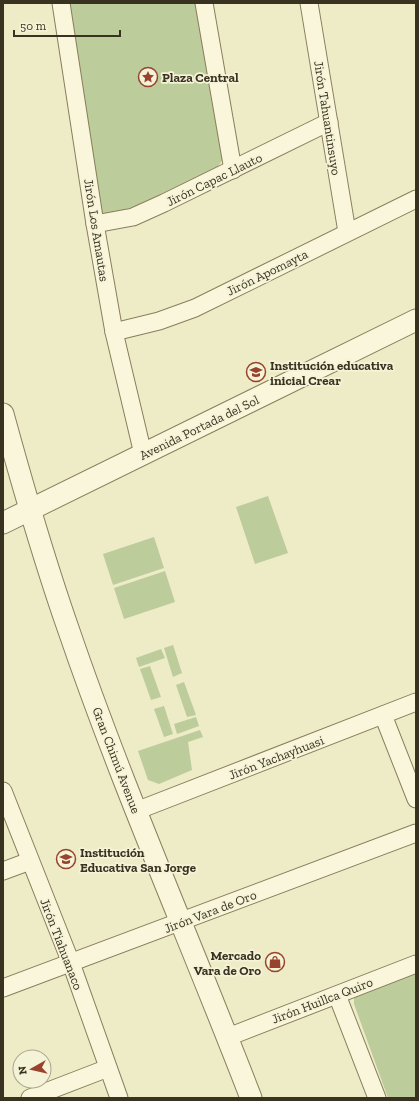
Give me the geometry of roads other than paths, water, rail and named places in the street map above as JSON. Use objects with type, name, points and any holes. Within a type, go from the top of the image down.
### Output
[{"type":"street","name":"Jirón Los Amautas","points":[[61,3],[95,224],[114,332],[143,454]]},
{"type":"street","points":[[204,3],[233,170]]},
{"type":"street","name":"Jirón Tahuantinsuyo","points":[[309,3],[347,232]]},
{"type":"street","name":"Jirón Capac Llauto","points":[[95,224],[133,217],[233,170],[328,122]]},
{"type":"street","name":"Jirón Apomayta","points":[[114,332],[159,321],[195,308],[347,232],[416,200]]},
{"type":"street","name":"Avenida Portada del Sol","points":[[3,523],[416,320]]},
{"type":"street","name":"Gran Chimú Avenue","points":[[3,414],[30,510],[69,632],[136,811],[228,1037],[251,1098]]},
{"type":"street","name":"Jirón Yachayhuasi","points":[[136,811],[416,702]]},
{"type":"street","points":[[383,715],[416,799]]},
{"type":"street","name":"Jirón Tiahuanaco","points":[[3,791],[71,963],[119,1098]]},
{"type":"street","name":"Jirón Vara de Oro","points":[[3,988],[416,833]]},
{"type":"street","points":[[3,871],[30,861]]},
{"type":"street","name":"Jirón Huillca Quiro","points":[[228,1037],[416,964]]},
{"type":"street","points":[[337,995],[377,1098]]},
{"type":"street","points":[[30,1098],[108,1068]]},
{"type":"place","name":"Plaza Central","points":[[148,77]]},
{"type":"place","name":"Institución educativa inicial Crear","points":[[256,372]]},
{"type":"place","name":"Institución Educativa San Jorge","points":[[66,859]]},
{"type":"place","name":"Mercado Vara de Oro","points":[[275,962]]}]
